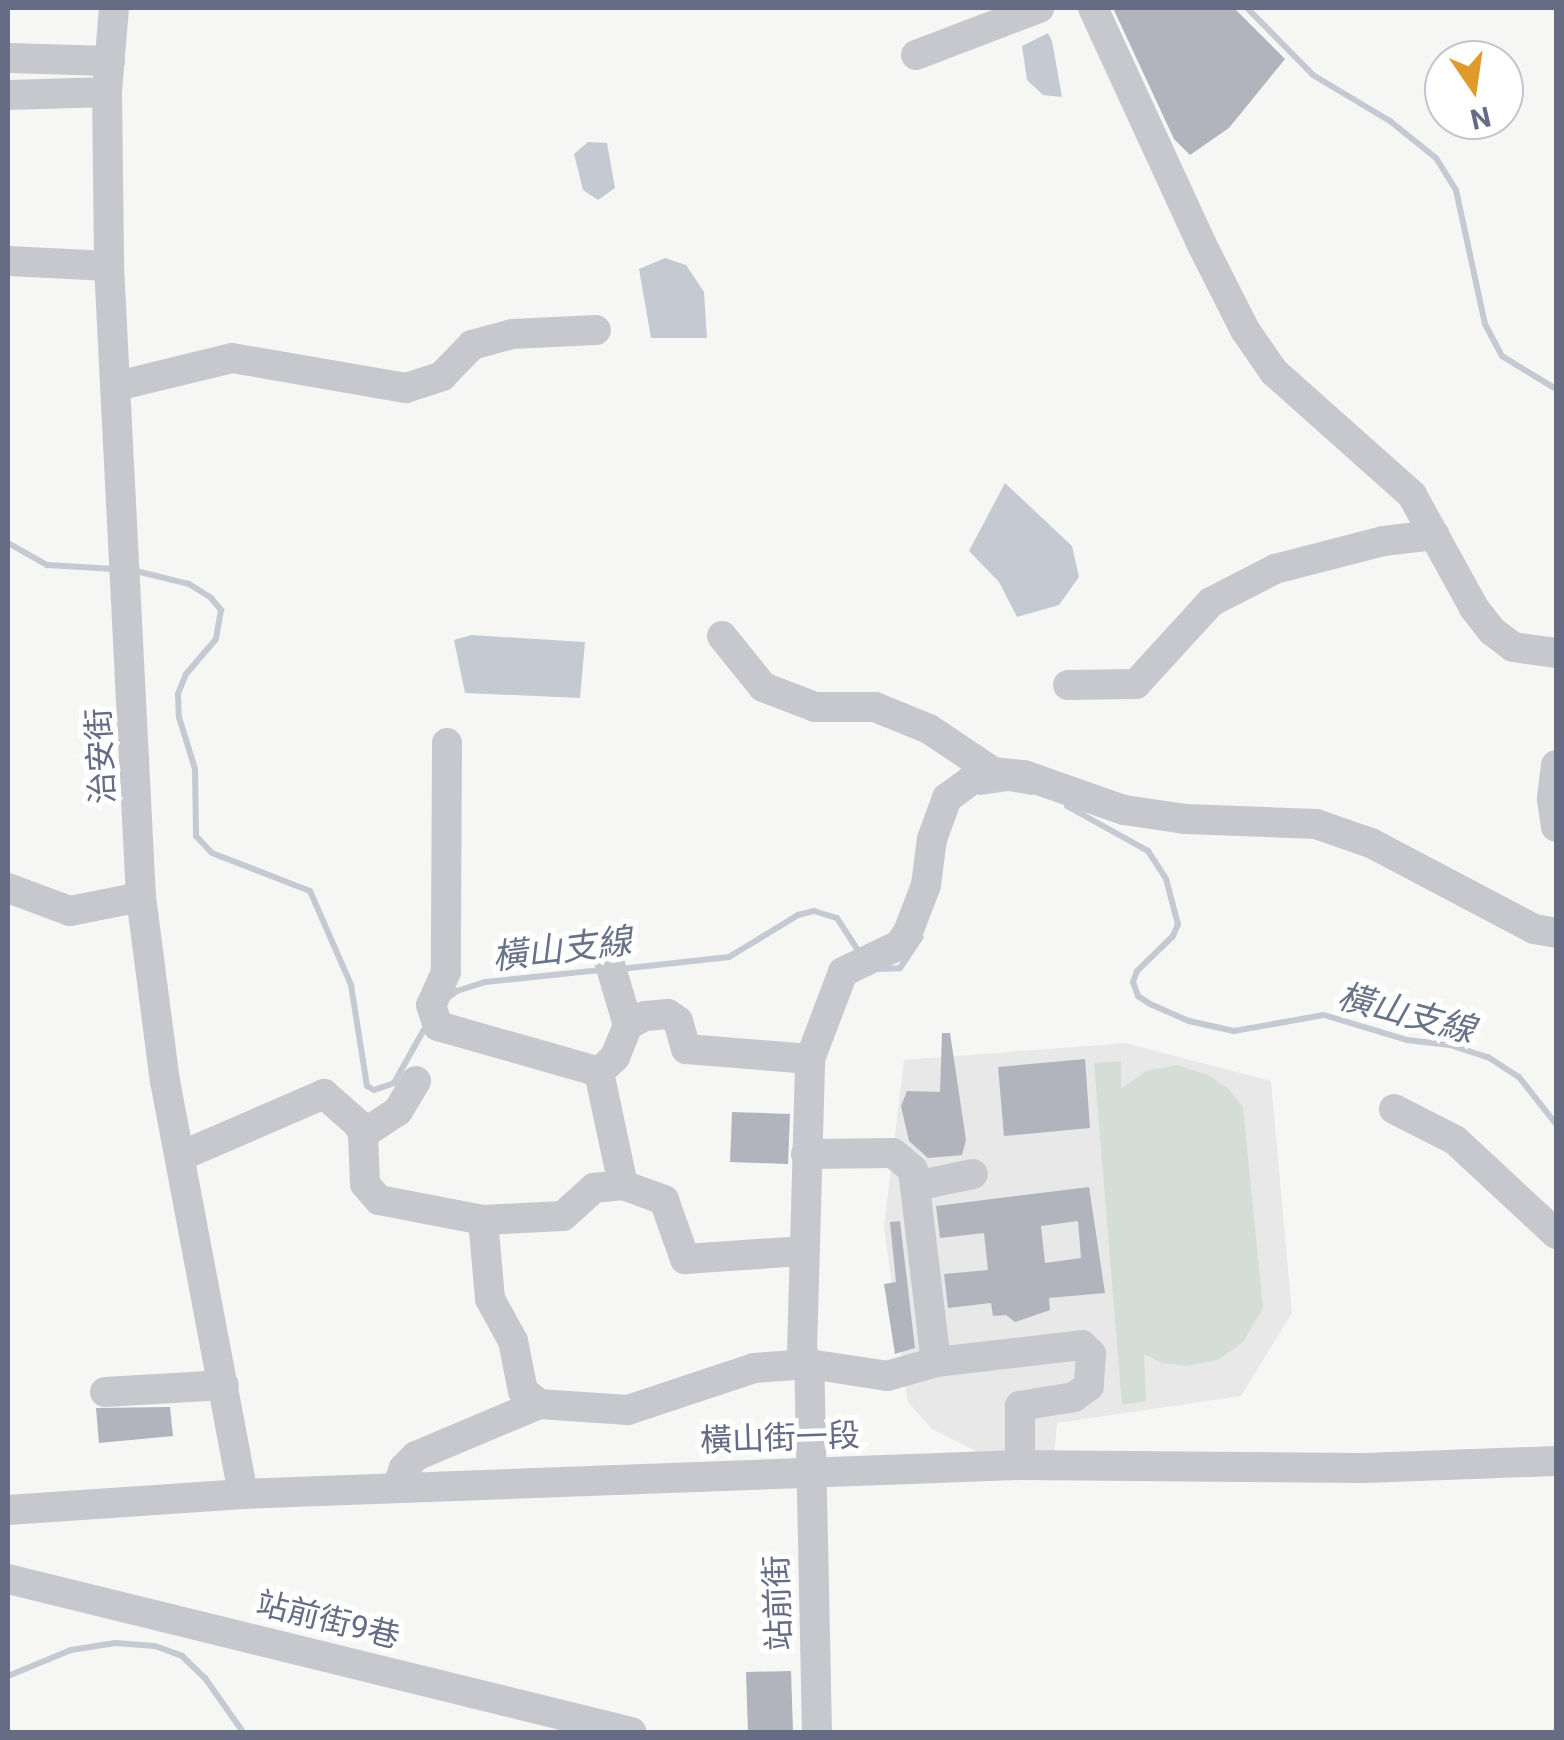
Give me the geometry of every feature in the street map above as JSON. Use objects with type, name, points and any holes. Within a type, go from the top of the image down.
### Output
[{"type":"street","name":"治安街","points":[[114,8],[107,92],[109,266],[147,971],[244,1494]]},
{"type":"street","points":[[916,56],[1039,8]]},
{"type":"street","points":[[1093,8],[1245,330],[1274,372],[1412,495],[1474,608],[1492,631],[1513,647],[1556,653]]},
{"type":"street","points":[[8,58],[110,61]]},
{"type":"street","points":[[8,95],[107,92]]},
{"type":"street","points":[[8,261],[109,266]]},
{"type":"street","points":[[118,386],[232,358],[406,388],[442,376],[472,344],[512,334],[596,330]]},
{"type":"street","points":[[1068,685],[1136,684],[1211,602],[1275,568],[1384,541],[1435,535]]},
{"type":"street","points":[[722,636],[763,687],[815,707],[875,708],[929,729],[993,772],[1024,774],[1124,810],[1186,819],[1316,824],[1371,843],[1534,928],[1556,933]]},
{"type":"street","points":[[447,742],[446,972],[435,1016],[600,1072]]},
{"type":"street","points":[[1556,765],[1552,799],[1556,827]]},
{"type":"street","name":"站前街","points":[[817,1732],[808,1472],[809,1364],[802,1352],[810,1059],[843,972],[899,944],[908,932],[926,885],[932,839],[947,798],[970,781],[993,772]]},
{"type":"street","points":[[8,888],[70,911],[141,897]]},
{"type":"street","points":[[612,972],[628,1025]]},
{"type":"street","points":[[600,1072],[615,1057],[628,1025],[644,1016],[668,1014],[678,1020],[686,1049],[810,1059]]},
{"type":"street","points":[[600,1072],[623,1185]]},
{"type":"street","points":[[363,1134],[398,1111],[416,1082]]},
{"type":"street","points":[[180,1156],[324,1094],[358,1124],[363,1134],[364,1184],[369,1194],[482,1220],[564,1216],[594,1188],[623,1185],[664,1200],[685,1259],[802,1251]]},
{"type":"street","points":[[1394,1109],[1455,1140],[1556,1234]]},
{"type":"street","points":[[806,1154],[892,1153],[913,1170],[936,1362]]},
{"type":"street","points":[[914,1186],[974,1174]]},
{"type":"street","points":[[482,1220],[490,1299],[513,1341],[523,1391],[539,1404]]},
{"type":"street","points":[[397,1488],[404,1468],[416,1456],[539,1404],[628,1410],[754,1368],[809,1364],[887,1376],[936,1362],[1082,1346],[1091,1354],[1088,1386],[1074,1397],[1020,1406],[1020,1465]]},
{"type":"street","points":[[105,1392],[224,1385]]},
{"type":"street","name":"橫山街一段","points":[[8,1510],[244,1494],[1020,1465],[1365,1468],[1556,1462]]},
{"type":"street","name":"站前街9巷","points":[[8,1579],[540,1720],[632,1732]]},
{"type":"shaded area","points":[[1048,33],[1062,97],[1043,95],[1027,80],[1022,46]]},
{"type":"shaded area","points":[[588,142],[607,143],[615,188],[598,200],[583,190],[574,154]]},
{"type":"shaded area","points":[[665,258],[686,265],[704,292],[707,338],[651,338],[639,269]]},
{"type":"shaded area","points":[[1005,483],[1072,546],[1079,577],[1059,605],[1017,617],[999,582],[969,551]]},
{"type":"shaded area","points":[[471,635],[585,642],[580,698],[465,693],[454,640]]},
{"type":"shaded area","points":[[1125,1043],[1271,1081],[1292,1313],[1241,1396],[1057,1423],[1054,1457],[980,1453],[932,1429],[908,1402],[884,1227],[904,1060]]},
{"type":"shaded area","points":[[1121,1061],[1121,1089],[1146,1071],[1177,1065],[1208,1075],[1228,1088],[1243,1107],[1263,1308],[1243,1342],[1218,1360],[1187,1366],[1162,1363],[1144,1354],[1146,1401],[1122,1405],[1094,1063]]},
{"type":"building","points":[[1113,8],[1234,8],[1285,59],[1229,128],[1190,155],[1174,139]]},
{"type":"building","points":[[942,1033],[950,1033],[966,1140],[962,1155],[928,1158],[909,1141],[901,1106],[907,1091],[940,1092]]},
{"type":"building","points":[[1085,1059],[1090,1128],[1004,1136],[998,1067]]},
{"type":"building","points":[[732,1112],[790,1114],[788,1164],[730,1162]]},
{"type":"building","points":[[1089,1187],[1105,1293],[1049,1298],[1050,1310],[1015,1322],[1006,1315],[993,1316],[991,1303],[948,1308],[944,1274],[988,1270],[984,1233],[940,1238],[936,1206]],"holes":[[[1078,1221],[1081,1258],[1045,1263],[1041,1226]]]},
{"type":"building","points":[[900,1221],[915,1348],[895,1354],[884,1284],[896,1282],[890,1222]]},
{"type":"building","points":[[170,1407],[173,1436],[99,1443],[96,1408]]},
{"type":"building","points":[[791,1671],[793,1732],[748,1732],[746,1672]]},
{"type":"waterway","points":[[1247,8],[1313,75],[1390,121],[1436,158],[1456,190],[1485,324],[1502,356],[1556,389]]},
{"type":"waterway","name":"橫山支線","points":[[8,543],[47,565],[115,569]]},
{"type":"waterway","name":"橫山支線","points":[[132,570],[189,584],[211,598],[221,610],[216,639],[186,674],[178,694],[179,717],[195,769],[196,836],[212,853],[310,891],[351,985],[367,1086],[374,1090],[394,1083],[426,1026]]},
{"type":"waterway","name":"橫山支線","points":[[980,792],[1009,788],[1032,792]]},
{"type":"waterway","name":"橫山支線","points":[[1067,806],[1148,851],[1166,879],[1178,924],[1173,936],[1137,971],[1133,982],[1138,996],[1150,1004],[1189,1021],[1234,1031],[1324,1015],[1407,1040],[1450,1045],[1488,1057],[1519,1077],[1556,1124]]},
{"type":"waterway","name":"橫山支線","points":[[620,969],[729,957],[798,915],[814,911],[837,918],[859,952]]},
{"type":"waterway","name":"橫山支線","points":[[876,969],[900,968],[921,937]]},
{"type":"waterway","name":"橫山支線","points":[[445,1000],[457,991],[485,982],[602,970]]},
{"type":"waterway","points":[[8,1676],[71,1650],[115,1643],[155,1646],[182,1656],[205,1678],[243,1732]]}]
